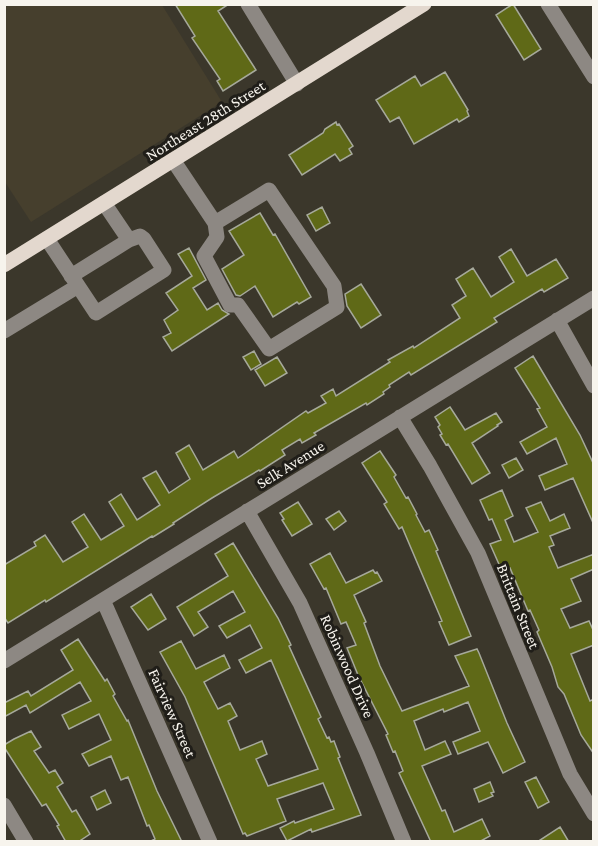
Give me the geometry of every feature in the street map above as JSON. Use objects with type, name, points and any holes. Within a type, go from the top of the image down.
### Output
[{"type":"main road","name":"Northeast 28th Street","points":[[4,265],[424,4]]},
{"type":"street","points":[[248,4],[297,84]]},
{"type":"street","points":[[548,4],[594,77]]},
{"type":"street","points":[[173,160],[215,223],[217,237],[204,256],[230,305],[238,304],[268,349],[337,307],[334,286],[269,190],[215,223]]},
{"type":"street","points":[[104,203],[129,240]]},
{"type":"street","points":[[4,331],[75,281],[129,240],[140,236],[144,239],[164,270],[96,313],[75,281],[47,239]]},
{"type":"street","name":"Selk Avenue","points":[[4,661],[594,298]]},
{"type":"street","points":[[557,320],[594,386]]},
{"type":"street","name":"Brittain Street","points":[[400,417],[478,553],[570,774],[594,814]]},
{"type":"street","name":"Robinwood Drive","points":[[247,511],[300,603],[404,842]]},
{"type":"street","name":"Fairview Street","points":[[103,600],[210,842]]},
{"type":"street","points":[[4,805],[26,842]]},
{"type":"shaded area","points":[[4,5],[162,5],[222,102],[31,222],[5,182]]},
{"type":"building","points":[[175,4],[229,4],[218,11],[256,70],[223,91],[217,81],[220,79],[192,38],[195,36]]},
{"type":"building","points":[[513,4],[541,49],[524,60],[496,15]]},
{"type":"building","points":[[445,72],[468,110],[469,116],[459,122],[457,119],[414,144],[399,117],[390,122],[376,100],[415,76],[421,86]]},
{"type":"building","points":[[336,122],[353,146],[349,149],[352,154],[340,161],[335,154],[302,175],[289,155]]},
{"type":"building","points":[[322,207],[330,223],[316,231],[307,215]]},
{"type":"building","points":[[260,213],[273,235],[275,234],[311,297],[299,304],[297,302],[273,317],[255,286],[240,296],[236,295],[222,269],[244,255],[229,231]]},
{"type":"building","points":[[189,248],[206,280],[193,288],[207,310],[218,303],[222,310],[229,314],[172,351],[163,337],[171,333],[164,320],[178,310],[166,293],[192,276],[178,254]]},
{"type":"building","points":[[511,249],[527,276],[556,259],[568,278],[544,292],[542,289],[494,318],[497,322],[411,375],[409,372],[389,385],[390,387],[383,392],[384,394],[367,405],[366,403],[314,433],[316,435],[302,443],[300,439],[282,450],[285,455],[260,471],[8,623],[4,617],[4,565],[36,546],[34,542],[45,535],[63,562],[88,547],[72,522],[84,514],[101,540],[124,526],[109,502],[121,494],[137,520],[160,505],[143,478],[156,471],[169,493],[190,479],[176,453],[189,445],[203,470],[234,451],[238,458],[306,411],[308,413],[326,403],[321,396],[333,389],[336,396],[390,362],[388,360],[413,346],[414,348],[460,318],[452,305],[466,296],[456,279],[473,268],[491,297],[514,282],[499,257]]},
{"type":"building","points":[[361,284],[381,315],[361,328],[347,306],[345,294]]},
{"type":"building","points":[[254,351],[261,364],[251,370],[243,357]]},
{"type":"building","points":[[533,356],[580,435],[594,465],[594,525],[573,478],[545,490],[539,476],[567,464],[556,438],[527,454],[520,442],[547,427],[537,409],[540,408],[515,368]]},
{"type":"building","points":[[277,357],[287,373],[265,386],[255,370]]},
{"type":"building","points":[[450,407],[465,430],[496,413],[502,422],[472,443],[490,473],[472,484],[440,435],[442,434],[438,427],[440,425],[435,417]]},
{"type":"building","points":[[380,451],[396,475],[394,477],[406,498],[408,497],[425,532],[429,530],[471,636],[449,645],[439,622],[442,621],[402,527],[399,529],[384,504],[387,502],[362,463]]},
{"type":"building","points":[[516,458],[523,470],[509,478],[502,465]]},
{"type":"building","points":[[502,490],[513,516],[505,520],[514,542],[538,532],[526,508],[541,502],[550,521],[564,514],[570,528],[550,536],[554,545],[549,547],[558,568],[594,554],[594,569],[571,579],[581,601],[561,609],[570,628],[589,621],[594,632],[594,645],[571,654],[590,701],[594,699],[594,754],[581,735],[564,694],[558,687],[537,632],[539,630],[530,610],[528,611],[510,568],[502,571],[490,544],[501,540],[480,500]]},
{"type":"building","points":[[298,502],[312,524],[292,536],[280,513]]},
{"type":"building","points":[[339,511],[346,521],[334,530],[326,519]]},
{"type":"building","points":[[233,543],[278,618],[291,645],[289,646],[321,717],[318,719],[327,738],[329,737],[331,742],[334,741],[340,757],[338,758],[361,815],[312,832],[311,829],[287,841],[280,828],[294,821],[295,823],[334,809],[323,783],[277,799],[286,821],[247,836],[243,834],[185,697],[160,652],[181,641],[196,669],[224,655],[230,668],[204,682],[218,709],[230,703],[237,716],[228,721],[240,750],[262,741],[267,754],[256,759],[268,786],[318,769],[271,660],[246,673],[239,660],[262,648],[250,625],[227,638],[219,626],[245,612],[233,591],[198,612],[208,627],[194,636],[177,607],[228,576],[215,554]]},
{"type":"building","points":[[330,553],[346,583],[373,570],[377,572],[382,581],[354,595],[366,622],[364,623],[380,666],[402,711],[469,686],[455,656],[477,649],[525,762],[503,773],[488,742],[458,754],[453,742],[480,731],[468,702],[414,721],[425,750],[445,741],[451,754],[422,766],[442,811],[445,810],[454,832],[482,819],[490,836],[479,842],[431,842],[399,773],[403,771],[386,735],[388,734],[347,648],[356,645],[346,622],[341,624],[326,588],[324,589],[310,564]]},
{"type":"building","points":[[151,594],[166,619],[148,630],[131,607]]},
{"type":"building","points":[[78,639],[115,694],[113,696],[128,720],[157,791],[182,842],[149,842],[155,839],[149,825],[147,826],[128,777],[121,780],[111,756],[89,766],[82,754],[111,740],[99,714],[69,729],[62,715],[91,701],[80,682],[30,713],[26,705],[4,717],[4,703],[28,691],[31,696],[73,670],[61,650]]},
{"type":"building","points":[[31,731],[41,747],[34,751],[49,773],[55,770],[63,783],[57,787],[72,812],[76,810],[90,834],[78,842],[66,842],[46,804],[42,806],[4,747]]},
{"type":"building","points":[[536,777],[549,802],[538,808],[525,782]]},
{"type":"building","points":[[490,782],[494,792],[491,793],[493,796],[479,802],[474,789]]},
{"type":"building","points":[[105,790],[111,803],[97,810],[91,797]]},
{"type":"building","points":[[560,827],[569,842],[537,842]]}]
